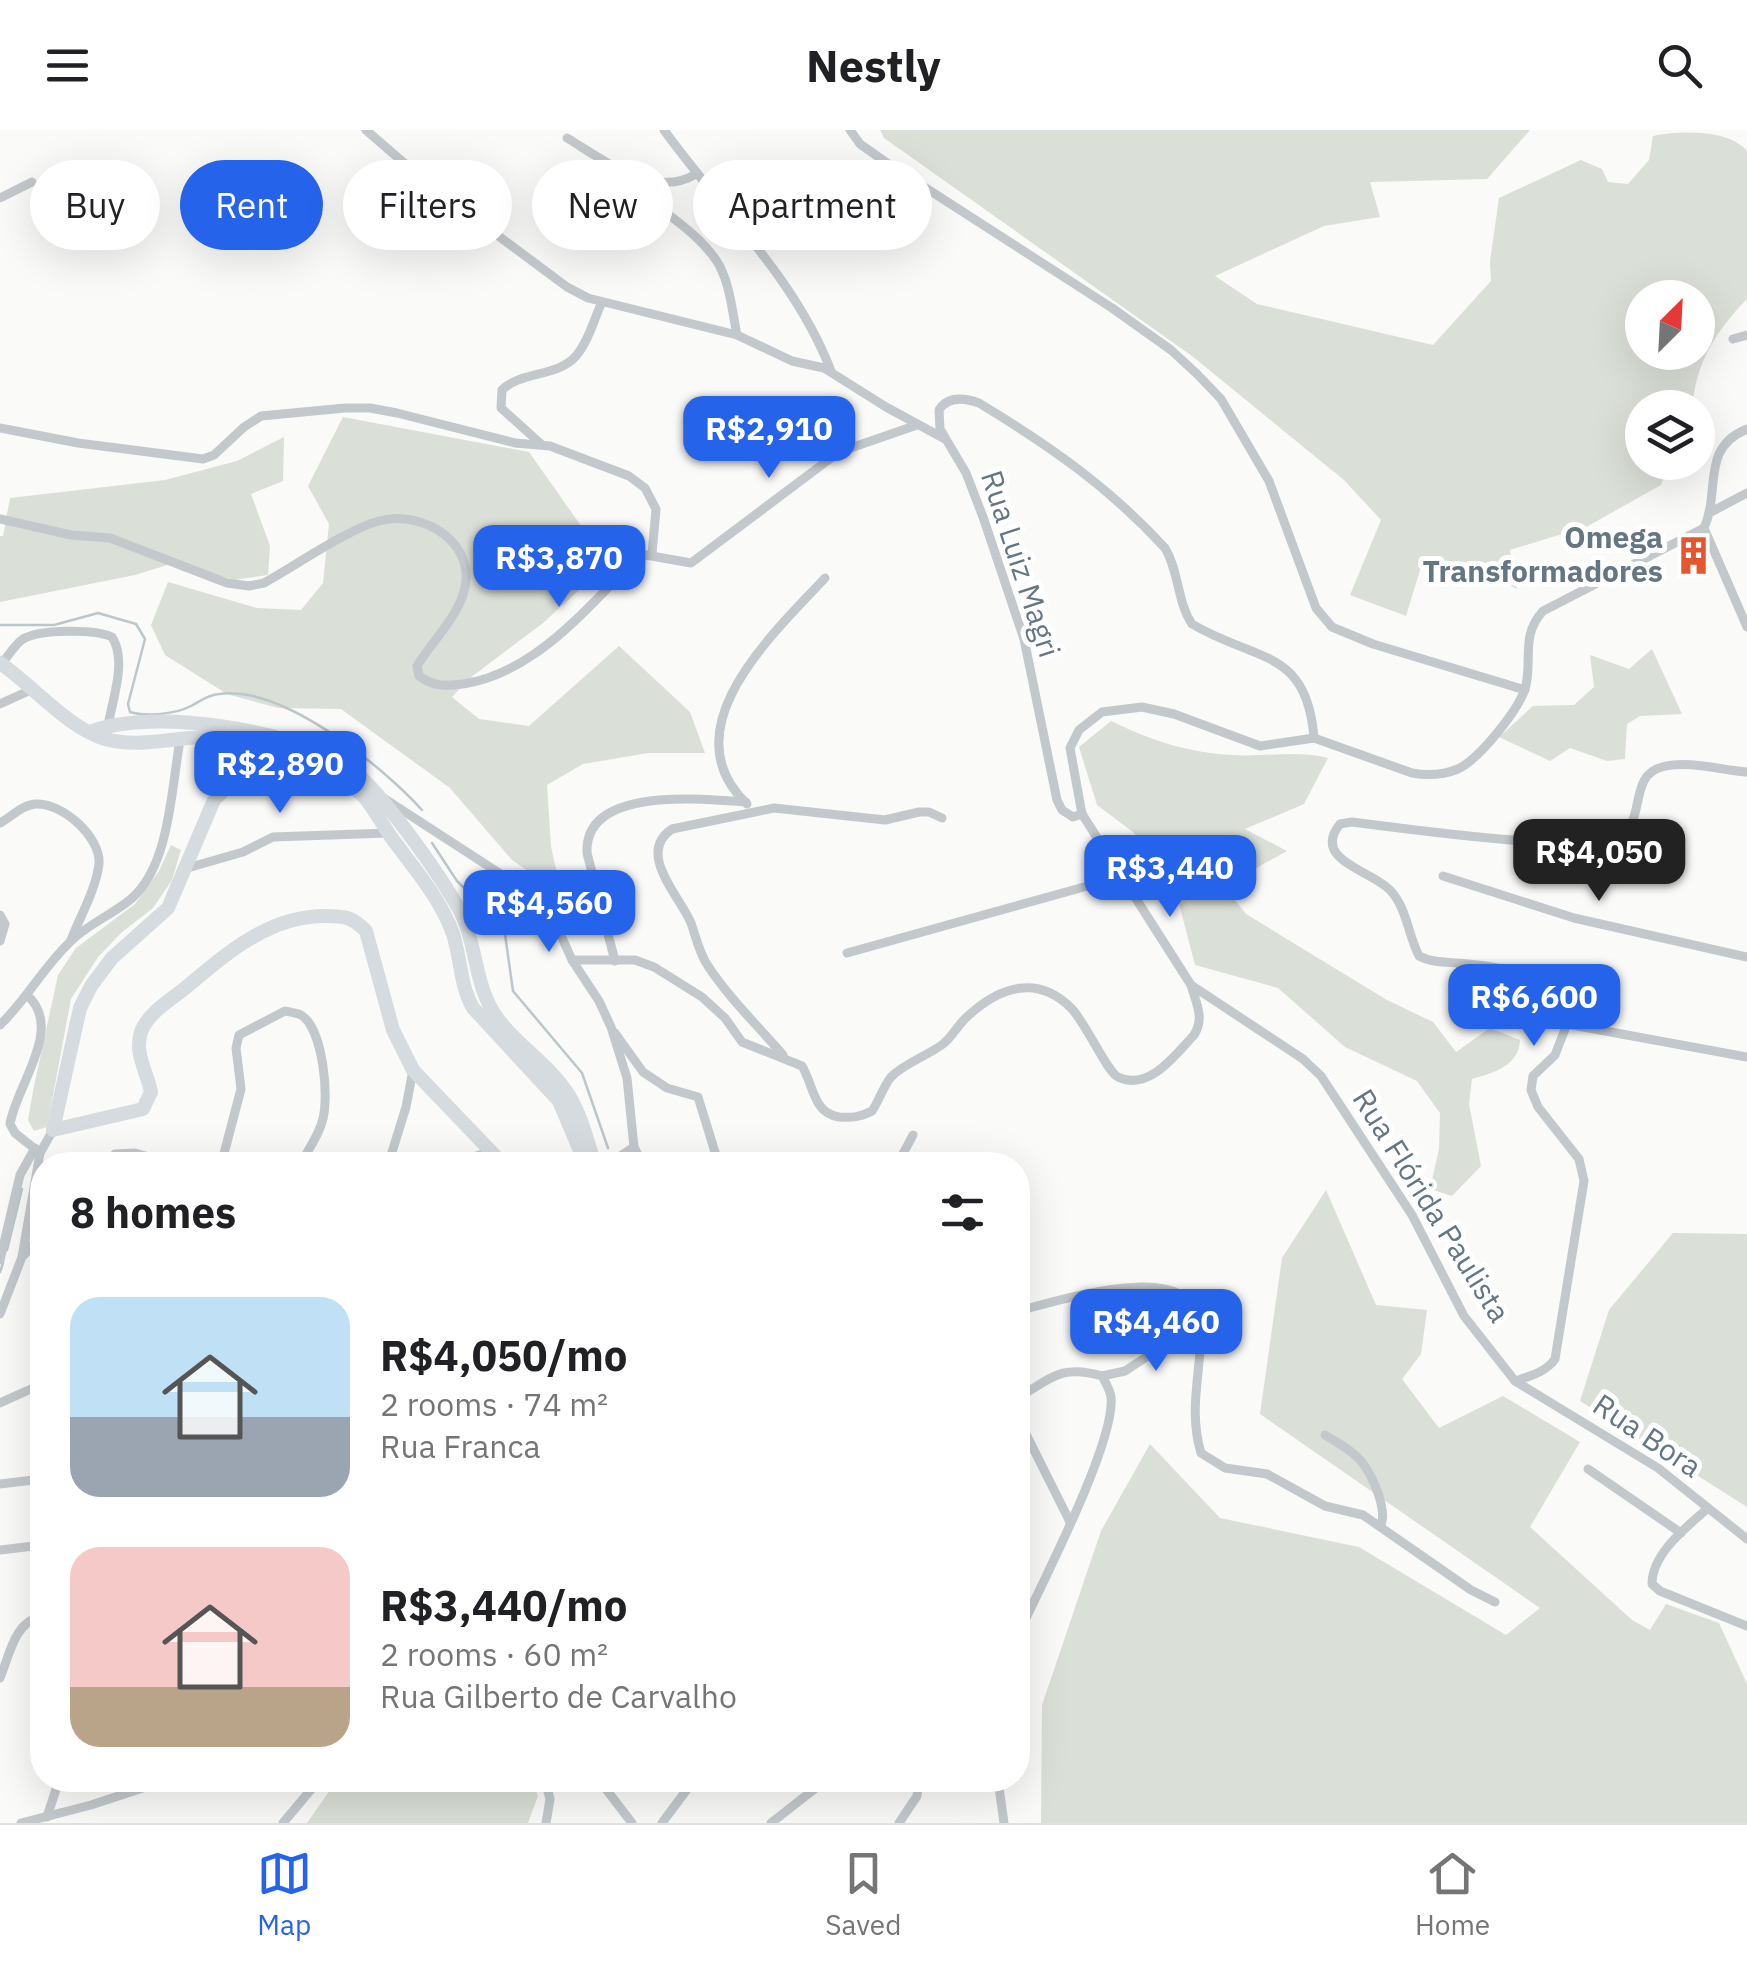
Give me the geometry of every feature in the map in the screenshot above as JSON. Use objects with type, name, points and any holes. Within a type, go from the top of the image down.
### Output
[{"type":"street","points":[[366,130],[426,182],[567,287],[602,304],[737,335],[792,361],[831,371],[945,440]]},
{"type":"street","points":[[664,130],[693,170]]},
{"type":"street","points":[[850,130],[860,144],[887,163],[1112,308],[1171,350],[1197,374],[1221,399],[1269,481],[1316,608],[1325,622],[1373,644],[1525,690]]},
{"type":"street","points":[[566,138],[603,160]]},
{"type":"street","points":[[0,198],[30,183]]},
{"type":"street","points":[[673,218],[717,261],[737,335]]},
{"type":"street","points":[[757,250],[793,294],[816,332],[831,371]]},
{"type":"street","points":[[542,444],[499,403],[506,385],[558,368],[578,354],[602,304]]},
{"type":"street","points":[[1732,340],[1747,336]]},
{"type":"street","points":[[945,440],[938,423],[939,410],[949,401],[968,399],[1026,432],[1100,484],[1165,548],[1192,624],[1296,675],[1311,709],[1314,738]]},
{"type":"street","points":[[0,428],[78,443],[203,459],[261,416],[370,408],[515,442],[542,444],[630,476],[652,498],[657,521],[652,554]]},
{"type":"street","points":[[0,519],[71,535],[110,538],[222,582],[249,586],[264,583],[367,525],[396,518],[433,525],[453,541],[464,565],[466,584],[456,609],[417,666],[419,676],[446,686],[487,680],[546,646],[641,558],[652,554],[691,564],[839,452],[917,424]]},
{"type":"street","points":[[572,960],[644,962],[670,976],[718,1010],[742,1042],[785,1057],[805,1070],[820,1109],[832,1115],[860,1116],[872,1111],[892,1077],[942,1045],[972,1012],[1011,990],[1036,987],[1056,994],[1088,1028],[1109,1072],[1123,1080],[1155,1074],[1198,1028],[1200,1014],[1191,986],[1082,814],[1070,748],[1079,730],[1102,712],[1116,708],[1158,710],[1260,746],[1314,738],[1412,772],[1442,774],[1469,763],[1506,720],[1525,690],[1528,637],[1542,611],[1704,528],[1711,512],[1720,450],[1726,440],[1747,428]]},
{"type":"street","name":"Rua Luiz Magri","points":[[945,440],[966,473],[1024,639],[1056,800],[1073,817],[1082,814]]},
{"type":"street","points":[[1711,512],[1747,493]]},
{"type":"street","points":[[1704,528],[1747,627]]},
{"type":"street","points":[[757,812],[728,782],[721,766],[720,735],[726,708],[741,676],[762,646],[825,578]]},
{"type":"street","points":[[107,732],[118,663],[118,649],[112,637],[100,632],[38,635],[23,639],[1,663],[90,732],[107,732],[218,724],[307,749],[350,768],[378,794],[534,893],[556,919],[572,960],[610,1026],[628,1078],[637,1152]]},
{"type":"street","points":[[0,704],[33,690]]},
{"type":"street","points":[[107,732],[148,743],[216,737],[342,779],[365,799],[446,919],[453,934],[465,994],[569,1095],[591,1152]]},
{"type":"street","points":[[71,940],[131,900],[156,868],[180,741]]},
{"type":"street","points":[[294,760],[307,749]]},
{"type":"street","points":[[28,996],[40,1012],[40,1031],[10,1124],[37,1150],[53,1130],[80,1008],[100,970],[168,908],[214,800],[265,751]]},
{"type":"street","points":[[1747,772],[1675,765],[1659,768],[1649,774],[1641,787],[1636,815],[1628,830],[1599,842],[1520,841],[1352,822],[1340,824],[1332,834],[1333,847],[1342,858],[1391,890],[1406,917],[1419,956],[1429,961],[1478,964],[1533,980],[1547,991],[1567,1024],[1747,1057]]},
{"type":"street","points":[[378,794],[460,910],[498,1028],[559,1101],[581,1152]]},
{"type":"street","points":[[615,961],[588,853],[587,840],[593,824],[615,808],[629,805],[704,800],[746,802]]},
{"type":"street","points":[[0,823],[23,808],[40,804],[64,814],[92,840],[99,861],[71,940],[0,1025]]},
{"type":"street","points":[[785,1057],[705,962],[690,921],[664,874],[657,855],[658,843],[672,828],[792,808],[885,820],[930,812],[942,818]]},
{"type":"street","points":[[184,868],[242,852],[273,836],[388,832]]},
{"type":"street","points":[[1443,876],[1574,918],[1747,958]]},
{"type":"street","points":[[848,953],[1120,877]]},
{"type":"street","points":[[0,915],[5,924],[0,941]]},
{"type":"street","points":[[53,1130],[142,1108],[150,1092],[139,1042],[152,1015],[233,948],[295,918],[347,916],[366,932],[393,1030],[413,1070],[492,1151],[489,1152]]},
{"type":"street","name":"Rua Flórida Paulista","points":[[1191,986],[1303,1059],[1321,1076],[1412,1215],[1464,1316],[1516,1381],[1547,1369],[1555,1359],[1584,1192],[1579,1159],[1538,1107],[1532,1090],[1534,1076],[1555,1056],[1567,1024]]},
{"type":"street","points":[[225,1152],[241,1090],[236,1048],[239,1035],[285,1011],[307,1021],[317,1044],[326,1089],[322,1124],[307,1152]]},
{"type":"street","points":[[610,1026],[643,1072],[667,1088],[698,1098],[715,1152]]},
{"type":"street","points":[[392,1152],[413,1070]]},
{"type":"street","points":[[904,1152],[913,1135]]},
{"type":"street","points":[[625,1152],[634,1146]]},
{"type":"street","points":[[0,1260],[20,1176],[30,1161]]},
{"type":"street","points":[[0,1314],[22,1258],[30,1200]]},
{"type":"street","points":[[22,1258],[30,1248]]},
{"type":"street","points":[[1030,1308],[1110,1289],[1171,1288],[1185,1295],[1197,1310],[1201,1334],[1193,1409],[1201,1453],[1226,1468],[1267,1474],[1325,1506],[1363,1516],[1471,1590],[1495,1602]]},
{"type":"street","points":[[1030,1392],[1072,1369],[1102,1376],[1125,1370],[1163,1346],[1201,1334]]},
{"type":"street","points":[[1030,1610],[1070,1522],[1109,1418],[1112,1398],[1102,1376]]},
{"type":"street","name":"Rua Bora","points":[[1516,1381],[1658,1468],[1747,1539]]},
{"type":"street","points":[[0,1403],[30,1390]]},
{"type":"street","points":[[1325,1435],[1363,1463],[1379,1500],[1384,1519],[1380,1526]]},
{"type":"street","points":[[1030,1442],[1070,1522]]},
{"type":"street","points":[[1588,1469],[1681,1533]]},
{"type":"street","points":[[0,1484],[30,1480]]},
{"type":"street","points":[[1708,1508],[1681,1533],[1656,1566],[1652,1584],[1747,1626]]},
{"type":"street","points":[[0,1536],[4,1548],[30,1546]]},
{"type":"street","points":[[0,1678],[18,1630],[30,1620]]},
{"type":"street","points":[[48,1817],[55,1792]]},
{"type":"street","points":[[21,1823],[121,1792]]},
{"type":"street","points":[[282,1823],[309,1792]]},
{"type":"street","points":[[546,1823],[548,1792]]},
{"type":"street","points":[[609,1792],[632,1823]]},
{"type":"street","points":[[662,1823],[685,1792]]},
{"type":"street","points":[[771,1823],[811,1792]]},
{"type":"street","points":[[899,1823],[917,1792]]},
{"type":"street","points":[[1000,1792],[1004,1823]]},
{"type":"shaded area","points":[[880,130],[1530,130],[1487,179],[1370,182],[1380,217],[1324,226],[1215,276],[1257,304],[1433,345],[1491,281],[1499,198],[1581,160],[1602,169],[1608,182],[1628,184],[1649,160],[1653,136],[1717,135],[1747,151],[1747,299],[1715,340],[1715,280],[1625,280],[1625,370],[1700,370],[1694,390],[1625,390],[1625,480],[1663,480],[1661,485],[1588,526],[1510,550],[1517,589],[1472,565],[1424,557],[1406,616],[1350,595],[1381,520],[1344,480],[1192,356],[932,172],[932,160],[915,160],[884,138]]},
{"type":"shaded area","points":[[343,417],[529,452],[608,564],[452,697],[479,719],[529,726],[619,646],[690,712],[705,753],[648,753],[583,764],[547,785],[551,847],[562,895],[512,860],[450,788],[341,709],[278,708],[227,694],[165,655],[151,625],[168,582],[257,608],[301,610],[323,583],[329,524],[308,486]]},
{"type":"shaded area","points":[[284,437],[283,481],[251,494],[270,546],[268,575],[234,580],[177,562],[135,575],[0,602],[0,536],[10,498],[165,480],[237,461]]},
{"type":"shaded area","points":[[1652,649],[1682,714],[1640,716],[1627,724],[1625,759],[1607,761],[1570,748],[1550,761],[1499,737],[1533,706],[1574,705],[1594,687],[1590,655],[1629,669]]},
{"type":"shaded area","points":[[1111,721],[1155,740],[1200,752],[1328,758],[1304,804],[1245,829],[1287,851],[1224,886],[1246,914],[1387,1000],[1433,1022],[1456,1052],[1490,1028],[1520,1040],[1510,1062],[1472,1079],[1469,1104],[1481,1166],[1452,1196],[1430,1189],[1439,1149],[1440,1113],[1417,1081],[1345,1047],[1278,988],[1195,965],[1172,877],[1133,832],[1097,805],[1079,747]]},
{"type":"shaded area","points":[[171,845],[181,850],[172,880],[153,908],[98,957],[71,999],[47,1127],[34,1131],[28,1120],[58,975],[76,948],[135,904],[159,871]]},
{"type":"shaded area","points":[[1326,1190],[1376,1305],[1427,1310],[1421,1354],[1402,1379],[1439,1428],[1503,1396],[1580,1442],[1530,1527],[1632,1620],[1650,1630],[1666,1604],[1719,1623],[1747,1684],[1747,1823],[1041,1823],[1042,1705],[1101,1531],[1150,1444],[1220,1518],[1359,1547],[1506,1635],[1540,1608],[1260,1414],[1282,1258]]},
{"type":"shaded area","points":[[1673,1233],[1747,1234],[1747,1507],[1580,1401],[1609,1310]]},
{"type":"shaded area","points":[[329,1792],[536,1792],[538,1796],[528,1823],[307,1823]]},
{"type":"waterway","points":[[0,625],[54,625],[98,613],[136,624],[145,639],[128,704],[130,712],[169,713],[219,694],[272,702],[330,732],[382,772],[422,810]]},
{"type":"waterway","points":[[432,843],[457,881],[504,927],[513,991],[582,1073],[608,1148]]},
{"type":"waterway","points":[[7,1250],[22,1189]]},
{"type":"waterway","points":[[0,1272],[3,1263]]},
{"type":"place","name":"Omega Transformadores","points":[[1693,555]]}]
